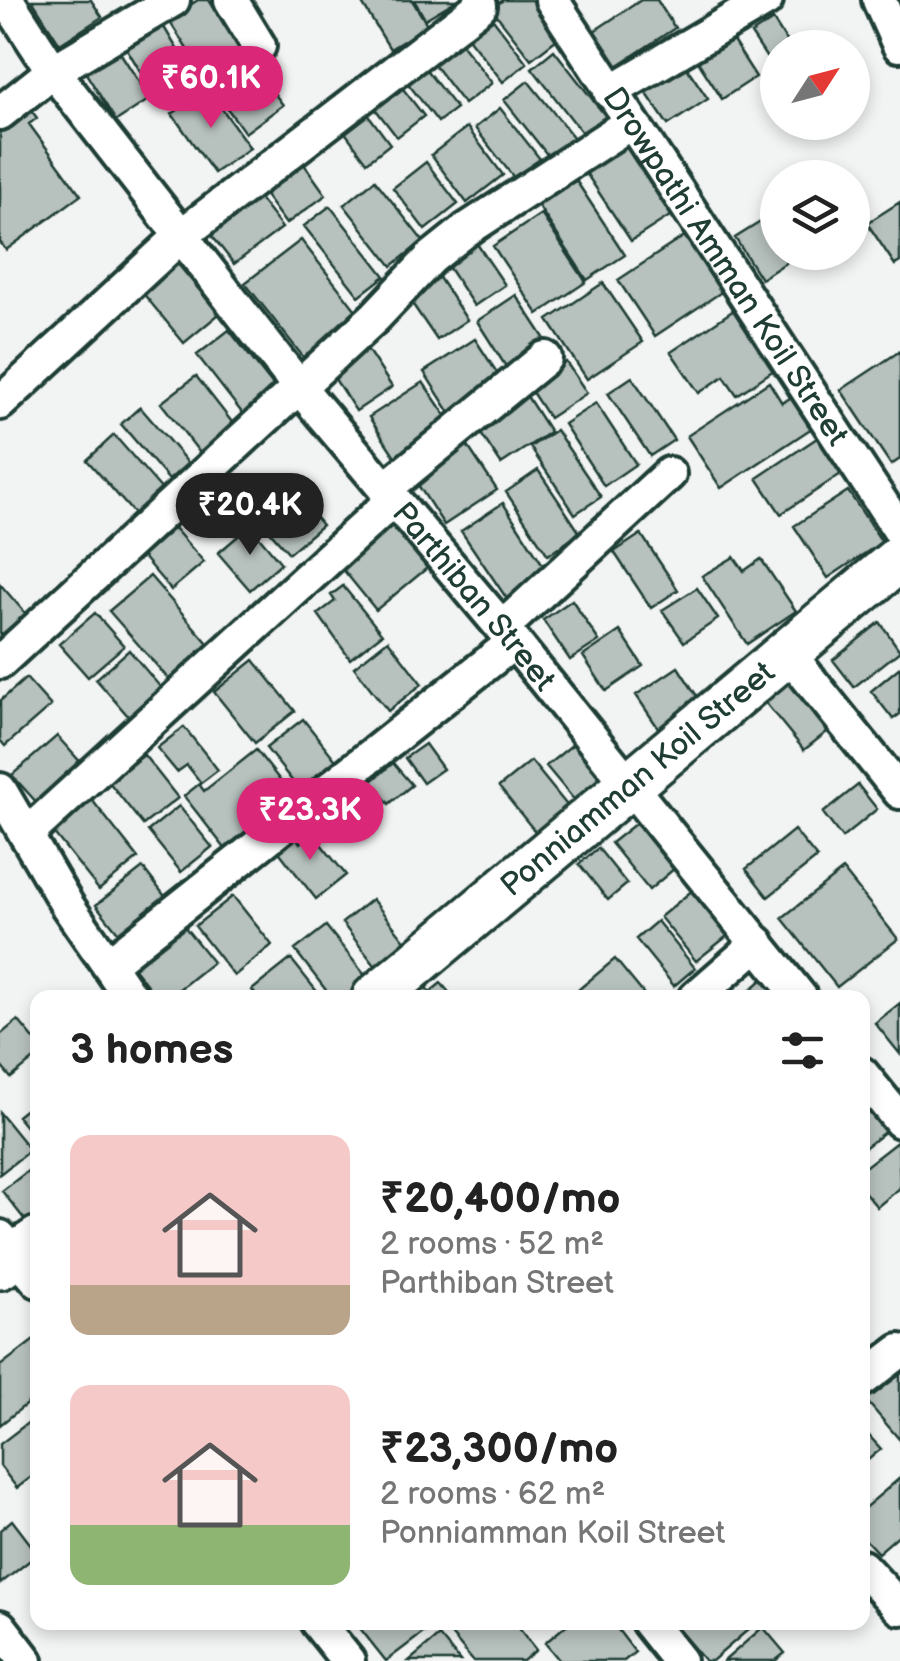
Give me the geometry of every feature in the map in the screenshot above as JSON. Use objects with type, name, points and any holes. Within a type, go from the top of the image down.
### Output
[{"type":"street","name":"Parthiban Street","points":[[7,0],[54,71],[300,388],[508,635],[795,990]]},
{"type":"street","points":[[0,112],[54,71],[173,0]]},
{"type":"street","points":[[230,0],[259,46]]},
{"type":"street","name":"Drowpathi Amman Koil Street","points":[[552,0],[900,531]]},
{"type":"street","points":[[610,92],[766,0]]},
{"type":"street","points":[[878,0],[899,46]]},
{"type":"street","points":[[0,403],[182,236],[480,6]]},
{"type":"street","points":[[0,662],[300,388],[431,258],[630,123]]},
{"type":"street","points":[[26,835],[390,494],[546,358]]},
{"type":"street","points":[[109,964],[508,635],[669,474]]},
{"type":"street","name":"Ponniamman Koil Street","points":[[384,990],[900,558]]},
{"type":"street","points":[[788,654],[900,792]]},
{"type":"street","points":[[0,790],[126,990]]},
{"type":"street","points":[[704,990],[758,943]]},
{"type":"street","points":[[870,1084],[900,1121]]},
{"type":"street","points":[[870,1573],[895,1593]]},
{"type":"street","points":[[0,1627],[26,1661]]},
{"type":"street","points":[[323,1630],[348,1661]]},
{"type":"street","points":[[654,1630],[679,1661]]},
{"type":"building","points":[[32,0],[91,0],[102,17],[60,44]]},
{"type":"building","points":[[198,0],[209,0],[240,49],[202,73],[168,19]]},
{"type":"building","points":[[360,0],[412,0],[428,26],[390,49]]},
{"type":"building","points":[[414,0],[457,0],[425,19]]},
{"type":"building","points":[[503,0],[532,0],[561,36],[531,59],[492,9]]},
{"type":"building","points":[[641,0],[657,0],[675,28],[617,66],[594,31]]},
{"type":"building","points":[[487,11],[527,63],[503,82],[462,30]]},
{"type":"building","points":[[155,12],[189,69],[152,91],[118,34]]},
{"type":"building","points":[[773,20],[779,30],[760,30],[760,48],[751,34]]},
{"type":"building","points":[[452,32],[492,83],[464,104],[425,53]]},
{"type":"building","points":[[731,38],[756,77],[722,99],[697,60]]},
{"type":"building","points":[[114,43],[150,99],[116,121],[80,64]]},
{"type":"building","points":[[554,50],[610,122],[587,139],[532,68]]},
{"type":"building","points":[[245,54],[283,105],[245,133],[209,83]]},
{"type":"building","points":[[681,59],[708,99],[668,125],[641,85]]},
{"type":"building","points":[[424,67],[456,108],[438,122],[406,81]]},
{"type":"building","points":[[397,81],[424,116],[397,137],[370,102]]},
{"type":"building","points":[[528,81],[578,143],[553,162],[504,100]]},
{"type":"building","points":[[208,89],[250,148],[214,173],[172,114]]},
{"type":"building","points":[[26,103],[37,118],[29,124],[81,195],[6,250],[0,242],[0,122]]},
{"type":"building","points":[[500,108],[540,159],[515,179],[475,128]]},
{"type":"building","points":[[364,109],[390,144],[367,162],[341,127]]},
{"type":"building","points":[[467,127],[503,175],[467,203],[431,155]]},
{"type":"building","points":[[624,139],[673,214],[631,241],[582,167]]},
{"type":"building","points":[[299,157],[326,195],[286,224],[258,186]]},
{"type":"building","points":[[426,162],[458,204],[425,230],[393,188]]},
{"type":"building","points":[[573,176],[625,255],[587,280],[535,201]]},
{"type":"building","points":[[375,180],[423,241],[392,266],[344,205]]},
{"type":"building","points":[[257,196],[282,228],[234,264],[209,232]]},
{"type":"building","points":[[900,202],[900,262],[895,265],[870,228],[870,221]]},
{"type":"building","points":[[330,206],[385,276],[359,296],[304,226]]},
{"type":"building","points":[[541,214],[586,282],[538,314],[493,246]]},
{"type":"building","points":[[760,222],[760,270],[775,270],[761,279],[735,238]]},
{"type":"building","points":[[686,235],[723,291],[655,336],[618,280]]},
{"type":"building","points":[[473,238],[505,285],[474,306],[443,259]]},
{"type":"building","points":[[301,240],[359,314],[304,358],[245,283]]},
{"type":"building","points":[[177,263],[219,314],[184,343],[142,292]]},
{"type":"building","points":[[434,270],[467,320],[437,340],[403,290]]},
{"type":"building","points":[[603,283],[643,342],[587,379],[548,320]]},
{"type":"building","points":[[516,295],[550,347],[510,373],[477,321]]},
{"type":"building","points":[[734,310],[774,370],[737,395],[724,376],[699,393],[671,352]]},
{"type":"building","points":[[229,330],[282,397],[250,423],[197,355]]},
{"type":"building","points":[[475,339],[503,382],[452,416],[424,372]]},
{"type":"building","points":[[365,346],[392,387],[356,411],[329,370]]},
{"type":"building","points":[[900,351],[900,459],[891,465],[841,390]]},
{"type":"building","points":[[566,362],[587,393],[549,418],[528,386]]},
{"type":"building","points":[[196,376],[235,426],[200,453],[161,403]]},
{"type":"building","points":[[632,377],[674,440],[650,456],[608,393]]},
{"type":"building","points":[[423,382],[454,428],[400,464],[369,417]]},
{"type":"building","points":[[769,382],[782,403],[795,395],[818,424],[721,488],[687,436]]},
{"type":"building","points":[[523,390],[550,432],[501,464],[474,423]]},
{"type":"building","points":[[596,403],[636,464],[604,486],[564,424]]},
{"type":"building","points":[[140,407],[188,463],[169,480],[121,424]]},
{"type":"building","points":[[556,430],[601,497],[575,514],[530,447]]},
{"type":"building","points":[[114,435],[171,500],[143,524],[87,460]]},
{"type":"building","points":[[820,436],[844,472],[781,514],[757,478]]},
{"type":"building","points":[[463,439],[497,490],[444,525],[411,474]]},
{"type":"building","points":[[538,470],[580,533],[548,555],[506,492]]},
{"type":"building","points":[[283,479],[322,525],[289,553],[249,508]]},
{"type":"building","points":[[848,491],[882,542],[828,578],[794,526]]},
{"type":"building","points":[[503,503],[547,571],[507,599],[461,531]]},
{"type":"building","points":[[397,521],[432,564],[376,610],[341,567]]},
{"type":"building","points":[[250,526],[281,563],[250,590],[218,553]]},
{"type":"building","points":[[174,528],[204,562],[171,590],[142,556]]},
{"type":"building","points":[[641,534],[678,590],[651,608],[614,552]]},
{"type":"building","points":[[734,557],[744,571],[761,559],[796,611],[747,644],[702,576]]},
{"type":"building","points":[[150,576],[219,656],[179,691],[109,611]]},
{"type":"building","points":[[0,584],[26,614],[0,636]]},
{"type":"building","points":[[343,586],[382,634],[350,659],[318,614],[335,601],[331,595]]},
{"type":"building","points":[[697,588],[718,619],[684,642],[662,610]]},
{"type":"building","points":[[572,600],[599,641],[570,660],[543,620]]},
{"type":"building","points":[[95,613],[124,646],[88,677],[59,644]]},
{"type":"building","points":[[880,622],[900,651],[854,687],[833,660]]},
{"type":"building","points":[[620,631],[643,666],[606,691],[583,656]]},
{"type":"building","points":[[388,640],[422,684],[388,711],[354,667]]},
{"type":"building","points":[[129,650],[162,689],[129,717],[96,679]]},
{"type":"building","points":[[254,660],[295,711],[255,743],[214,692]]},
{"type":"building","points":[[678,667],[706,710],[665,738],[636,695]]},
{"type":"building","points":[[783,667],[832,728],[804,750],[755,690]]},
{"type":"building","points":[[900,667],[900,714],[893,719],[871,691]]},
{"type":"building","points":[[26,678],[51,706],[5,746],[0,740],[0,701]]},
{"type":"building","points":[[303,719],[342,768],[305,797],[266,748]]},
{"type":"building","points":[[184,727],[218,770],[201,783],[187,765],[177,772],[157,748]]},
{"type":"building","points":[[57,736],[83,765],[38,804],[12,775]]},
{"type":"building","points":[[583,736],[618,778],[581,808],[546,766]]},
{"type":"building","points":[[425,744],[443,769],[423,783],[405,758]]},
{"type":"building","points":[[256,750],[294,798],[227,851],[184,796],[199,784],[204,791]]},
{"type":"building","points":[[144,755],[178,798],[143,825],[109,782]]},
{"type":"building","points":[[531,761],[574,814],[542,840],[499,787]]},
{"type":"building","points":[[393,763],[412,785],[389,804],[371,782]]},
{"type":"building","points":[[858,785],[877,809],[842,838],[823,813]]},
{"type":"building","points":[[92,800],[138,858],[99,890],[53,832]]},
{"type":"building","points":[[179,806],[212,847],[181,872],[148,831]]},
{"type":"building","points":[[645,816],[682,862],[649,890],[611,843]]},
{"type":"building","points":[[290,830],[300,843],[312,833],[346,875],[316,899],[273,844]]},
{"type":"building","points":[[794,830],[817,858],[768,897],[746,869]]},
{"type":"building","points":[[598,848],[627,884],[608,900],[579,864]]},
{"type":"building","points":[[143,868],[171,904],[125,941],[96,905]]},
{"type":"building","points":[[843,870],[898,939],[837,987],[782,918]]},
{"type":"building","points":[[694,889],[731,933],[696,961],[660,917]]},
{"type":"building","points":[[233,896],[272,945],[234,976],[195,926]]},
{"type":"building","points":[[372,899],[414,952],[384,977],[342,923]]},
{"type":"building","points":[[180,921],[213,962],[178,990],[151,990],[129,962]]},
{"type":"building","points":[[657,921],[695,968],[674,986],[636,939]]},
{"type":"building","points":[[326,926],[371,983],[363,990],[326,990],[295,950]]},
{"type":"building","points":[[291,959],[316,990],[252,990]]},
{"type":"building","points":[[615,959],[640,990],[578,990]]},
{"type":"building","points":[[763,979],[772,990],[750,990]]},
{"type":"building","points":[[900,1003],[900,1054],[875,1023]]},
{"type":"building","points":[[18,1020],[30,1034],[30,1063],[11,1078],[0,1065],[0,1035]]},
{"type":"building","points":[[30,1105],[30,1131],[17,1116]]},
{"type":"building","points":[[870,1109],[887,1130],[870,1144]]},
{"type":"building","points":[[0,1113],[30,1150],[0,1174]]},
{"type":"building","points":[[898,1141],[900,1188],[877,1207],[870,1199],[870,1163]]},
{"type":"building","points":[[30,1169],[30,1224],[29,1225],[2,1191]]},
{"type":"building","points":[[30,1343],[30,1401],[0,1425],[0,1366]]},
{"type":"building","points":[[900,1368],[900,1440],[870,1405],[870,1393]]},
{"type":"building","points":[[30,1421],[30,1478],[17,1488],[0,1466],[0,1444]]},
{"type":"building","points":[[870,1437],[881,1449],[870,1458]]},
{"type":"building","points":[[900,1478],[900,1534],[878,1553],[870,1544],[870,1503]]},
{"type":"building","points":[[12,1520],[30,1544],[30,1560],[0,1584],[0,1530]]},
{"type":"building","points":[[361,1630],[427,1630],[386,1661]]},
{"type":"building","points":[[447,1630],[520,1630],[536,1650],[523,1661],[473,1661]]},
{"type":"building","points":[[560,1630],[618,1630],[635,1652],[624,1661],[560,1661],[545,1643]]},
{"type":"building","points":[[679,1630],[748,1630],[712,1661],[705,1661]]},
{"type":"building","points":[[760,1630],[766,1630],[785,1653],[775,1661],[724,1661]]},
{"type":"building","points":[[439,1636],[460,1661],[409,1661]]}]
